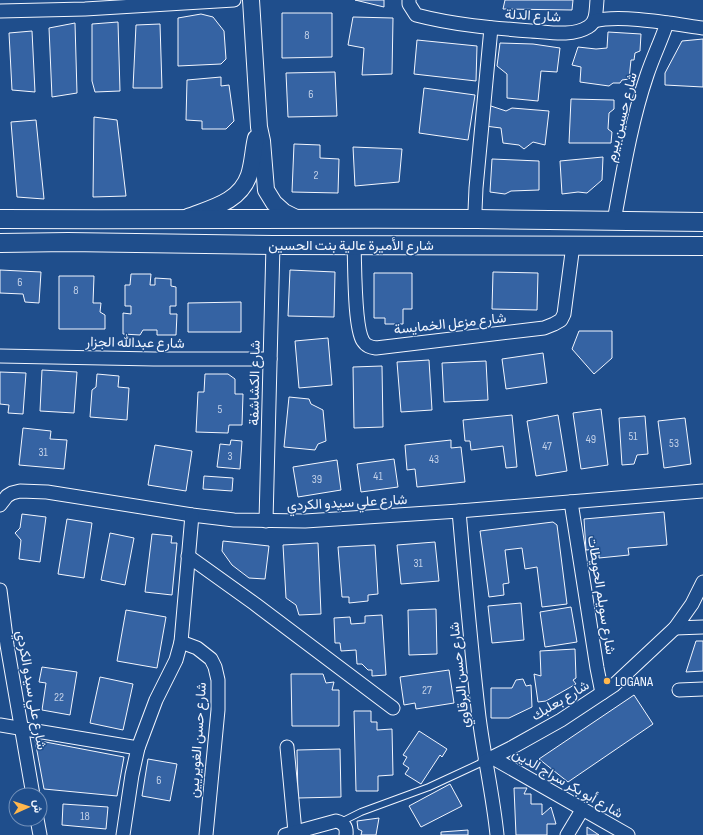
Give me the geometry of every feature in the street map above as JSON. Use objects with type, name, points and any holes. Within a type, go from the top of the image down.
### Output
[{"type":"main road","name":"شارع الأميرة عالية بنت الحسين","points":[[0,220],[482,219],[703,222]]},
{"type":"main road","points":[[482,219],[486,246]]},
{"type":"main road","name":"شارع الأميرة عالية بنت الحسين","points":[[0,243],[68,242],[273,245],[703,246]]},
{"type":"street","points":[[0,11],[36,5],[85,9],[234,0]]},
{"type":"street","points":[[251,0],[259,127],[265,183],[268,194],[274,204],[284,212],[298,219]]},
{"type":"street","name":"شارع الدلة","points":[[408,0],[416,15],[434,20],[491,28],[566,33],[580,31],[589,27],[594,21]]},
{"type":"street","points":[[597,0],[594,21],[610,19],[703,28]]},
{"type":"street","name":"شارع حسين بيرم","points":[[614,221],[625,162],[639,102],[647,74],[667,24]]},
{"type":"street","points":[[482,219],[475,211],[476,188],[491,28]]},
{"type":"street","points":[[178,220],[213,209],[238,194],[249,175],[259,127]]},
{"type":"street","name":"شارع الكشاشفة","points":[[266,521],[273,245]]},
{"type":"street","name":"شارع مزعل الخمايسة","points":[[354,245],[358,330],[364,343],[376,348],[528,330],[554,324],[561,320],[564,314],[573,245]]},
{"type":"street","name":"شارع عبدالله الجزار","points":[[0,356],[270,359]]},
{"type":"street","name":"شارع علي سيدو الكردي","points":[[0,505],[7,496],[12,493],[20,491],[47,492],[192,515],[234,520],[305,521],[459,511],[703,491]]},
{"type":"street","name":"شارع سويلم الحويطات","points":[[571,502],[602,694]]},
{"type":"street","name":"شارع حسن البرقاوي","points":[[459,511],[475,681],[489,759],[490,788],[497,835]]},
{"type":"street","points":[[123,835],[132,775],[138,748],[156,700],[176,660],[181,642],[192,515]]},
{"type":"street","points":[[188,556],[255,604],[393,708]]},
{"type":"street","name":"شارع بعلبك","points":[[489,759],[561,720],[614,685],[675,628],[692,604],[703,582]]},
{"type":"street","name":"شارع علي سيدو الكردي","points":[[0,590],[7,646],[32,787]]},
{"type":"street","points":[[675,628],[703,627]]},
{"type":"street","name":"شارع حسن الغويريين","points":[[181,642],[197,648],[211,659],[215,667],[218,680],[218,710],[206,835]]},
{"type":"street","points":[[679,690],[703,689]]},
{"type":"street","points":[[0,725],[138,748]]},
{"type":"street","points":[[287,747],[290,834],[336,821],[341,822],[344,825],[346,835]]},
{"type":"street","name":"شارع أبو بكر سراج الدين","points":[[489,759],[628,835]]},
{"type":"street","points":[[567,835],[582,810]]},
{"type":"lane","points":[[341,822],[361,812],[429,787],[489,759]]},
{"type":"building","points":[[355,0],[384,0],[384,7]]},
{"type":"building","points":[[505,0],[573,0],[572,10],[503,9]]},
{"type":"building","points":[[282,13],[332,13],[332,57],[282,58]]},
{"type":"building","points":[[201,14],[213,17],[224,31],[226,59],[221,64],[178,66],[178,18]]},
{"type":"building","points":[[353,17],[393,18],[392,74],[362,75],[364,48],[348,45]]},
{"type":"building","points":[[118,22],[120,91],[95,92],[92,81],[92,24]]},
{"type":"building","points":[[75,23],[77,93],[52,97],[49,28]]},
{"type":"building","points":[[160,24],[162,88],[133,88],[136,25]]},
{"type":"building","points":[[32,31],[35,92],[12,90],[9,33]]},
{"type":"building","points":[[608,32],[641,34],[640,51],[635,53],[634,60],[631,60],[629,79],[622,80],[620,83],[613,83],[609,86],[580,82],[581,67],[572,65],[578,47],[596,49],[607,48]]},
{"type":"building","points":[[703,39],[703,87],[665,85],[665,73],[682,41]]},
{"type":"building","points":[[417,40],[477,46],[476,81],[414,74]]},
{"type":"building","points":[[500,43],[533,44],[560,48],[557,72],[541,71],[538,101],[507,98],[507,74],[497,66]]},
{"type":"building","points":[[335,72],[337,116],[288,117],[286,73]]},
{"type":"building","points":[[221,77],[221,86],[229,85],[234,121],[226,129],[202,129],[202,121],[186,120],[187,80]]},
{"type":"building","points":[[424,88],[475,95],[468,140],[419,133]]},
{"type":"building","points":[[571,99],[614,100],[614,109],[609,113],[608,129],[612,132],[611,143],[569,143]]},
{"type":"building","points":[[488,105],[506,111],[512,108],[549,111],[545,145],[533,142],[524,149],[519,145],[503,143],[501,128],[485,126]]},
{"type":"building","points":[[94,117],[117,120],[126,196],[93,197]]},
{"type":"building","points":[[36,120],[44,199],[17,197],[11,122]]},
{"type":"building","points":[[294,144],[320,145],[320,158],[339,159],[338,193],[292,192]]},
{"type":"building","points":[[353,147],[402,149],[399,182],[355,186]]},
{"type":"building","points":[[603,157],[602,180],[587,193],[578,192],[562,194],[560,161]]},
{"type":"building","points":[[492,159],[539,161],[539,190],[511,191],[505,194],[490,192]]},
{"type":"building","points":[[0,270],[41,272],[39,303],[25,302],[23,294],[0,293]]},
{"type":"building","points":[[290,270],[335,272],[334,317],[288,316]]},
{"type":"building","points":[[493,272],[538,273],[537,310],[492,309]]},
{"type":"building","points":[[374,273],[412,273],[412,309],[403,309],[403,324],[385,324],[385,318],[374,318]]},
{"type":"building","points":[[131,274],[151,274],[150,285],[155,285],[155,278],[171,279],[171,286],[176,287],[176,306],[170,306],[170,314],[177,314],[176,335],[157,335],[157,330],[143,330],[140,335],[123,334],[123,313],[131,314],[131,306],[125,306],[125,285],[130,285]]},
{"type":"building","points":[[59,276],[94,276],[93,303],[101,303],[100,312],[105,315],[105,329],[59,329]]},
{"type":"building","points":[[241,302],[241,332],[188,332],[188,303]]},
{"type":"building","points":[[579,331],[612,331],[612,358],[594,374],[572,349]]},
{"type":"building","points":[[328,338],[332,385],[299,388],[295,341]]},
{"type":"building","points":[[543,353],[547,383],[506,389],[502,359]]},
{"type":"building","points":[[429,360],[432,410],[401,412],[397,362]]},
{"type":"building","points":[[486,361],[488,400],[444,402],[442,363]]},
{"type":"building","points":[[382,366],[383,427],[354,428],[353,367]]},
{"type":"building","points":[[42,370],[77,372],[74,413],[40,411]]},
{"type":"building","points":[[0,372],[26,373],[23,414],[8,413],[9,405],[0,404]]},
{"type":"building","points":[[97,374],[119,376],[118,387],[129,388],[127,420],[90,417],[92,390],[96,387]]},
{"type":"building","points":[[205,374],[228,374],[235,379],[235,394],[243,394],[242,425],[229,425],[228,433],[196,432],[198,392],[204,392]]},
{"type":"building","points":[[289,397],[309,399],[311,404],[323,410],[326,441],[318,444],[315,450],[284,447]]},
{"type":"building","points":[[601,409],[608,465],[581,469],[573,413]]},
{"type":"building","points":[[512,415],[517,467],[506,468],[503,446],[471,450],[470,441],[465,441],[463,420]]},
{"type":"building","points":[[558,415],[567,471],[536,476],[527,421]]},
{"type":"building","points":[[645,416],[648,454],[637,455],[634,464],[622,465],[619,418]]},
{"type":"building","points":[[685,418],[691,464],[664,468],[658,421]]},
{"type":"building","points":[[23,428],[51,431],[50,439],[67,440],[64,469],[19,465]]},
{"type":"building","points":[[231,440],[242,441],[240,469],[217,467],[220,444],[230,445]]},
{"type":"building","points":[[451,440],[451,448],[461,447],[465,482],[417,487],[415,469],[407,470],[405,445]]},
{"type":"building","points":[[155,445],[192,451],[186,491],[148,485]]},
{"type":"building","points":[[394,459],[398,487],[361,492],[357,464]]},
{"type":"building","points":[[337,460],[341,490],[298,497],[293,467]]},
{"type":"building","points":[[204,476],[233,478],[232,491],[203,489]]},
{"type":"building","points":[[664,512],[667,545],[628,548],[629,555],[599,558],[599,549],[586,550],[584,519]]},
{"type":"building","points":[[22,514],[46,517],[40,562],[19,559],[21,540],[15,533],[20,528]]},
{"type":"building","points":[[67,519],[92,523],[84,578],[58,574]]},
{"type":"building","points":[[553,522],[557,525],[567,604],[542,607],[537,567],[525,569],[522,548],[505,550],[509,583],[503,584],[504,595],[489,597],[480,531]]},
{"type":"building","points":[[110,533],[134,538],[125,585],[101,580]]},
{"type":"building","points":[[152,534],[172,536],[171,543],[177,543],[172,595],[145,592]]},
{"type":"building","points":[[223,541],[269,546],[265,579],[249,578],[232,565],[222,551]]},
{"type":"building","points":[[435,542],[439,581],[401,584],[397,545]]},
{"type":"building","points":[[318,543],[321,614],[299,615],[296,605],[286,598],[283,545]]},
{"type":"building","points":[[375,545],[378,594],[368,595],[368,601],[349,603],[349,597],[342,597],[338,547]]},
{"type":"building","points":[[521,603],[524,640],[492,643],[488,606]]},
{"type":"building","points":[[571,607],[577,642],[545,647],[540,612]]},
{"type":"building","points":[[436,609],[437,654],[409,655],[408,610]]},
{"type":"building","points":[[126,610],[166,617],[157,668],[117,661]]},
{"type":"building","points":[[382,615],[386,675],[372,676],[372,670],[368,670],[362,664],[357,664],[356,650],[341,651],[340,643],[335,643],[334,618],[350,617],[351,624],[365,623],[365,616]]},
{"type":"building","points":[[696,641],[703,641],[703,671],[686,672]]},
{"type":"building","points":[[575,649],[576,678],[573,680],[576,684],[546,701],[538,702],[534,674],[541,676],[540,651]]},
{"type":"building","points":[[42,667],[77,672],[70,715],[42,710],[46,683],[39,682]]},
{"type":"building","points":[[449,670],[454,703],[416,709],[415,703],[404,705],[400,677]]},
{"type":"building","points":[[291,674],[323,674],[326,683],[334,682],[332,690],[339,690],[339,726],[292,726]]},
{"type":"building","points":[[100,677],[133,684],[123,730],[90,723]]},
{"type":"building","points":[[523,679],[526,686],[531,685],[532,707],[509,718],[491,718],[491,688],[512,688],[516,680]]},
{"type":"building","points":[[634,695],[653,724],[568,782],[539,759]]},
{"type":"building","points":[[354,711],[371,711],[371,722],[377,722],[377,730],[392,729],[393,775],[378,776],[378,791],[356,791]]},
{"type":"building","points":[[419,731],[447,749],[442,757],[440,755],[421,784],[405,774],[409,768],[403,764],[407,757],[403,755]]},
{"type":"building","points":[[35,740],[124,757],[117,796],[48,789],[48,787],[44,787]]},
{"type":"building","points":[[340,749],[341,797],[298,798],[297,750]]},
{"type":"building","points":[[148,759],[177,764],[170,801],[142,796]]},
{"type":"building","points":[[450,784],[462,806],[421,827],[409,806]]},
{"type":"building","points":[[514,788],[527,788],[524,794],[531,794],[531,804],[542,804],[542,815],[551,807],[556,824],[547,824],[547,835],[516,835]]},
{"type":"building","points":[[63,804],[108,807],[106,829],[62,825]]},
{"type":"building","points":[[379,818],[376,835],[361,835],[362,831],[358,829],[357,821]]},
{"type":"building","points":[[587,827],[599,835],[587,835]]},
{"type":"building","points":[[468,830],[468,835],[441,835],[441,832]]},
{"type":"place","name":"LOGANA","points":[[607,681]]}]
